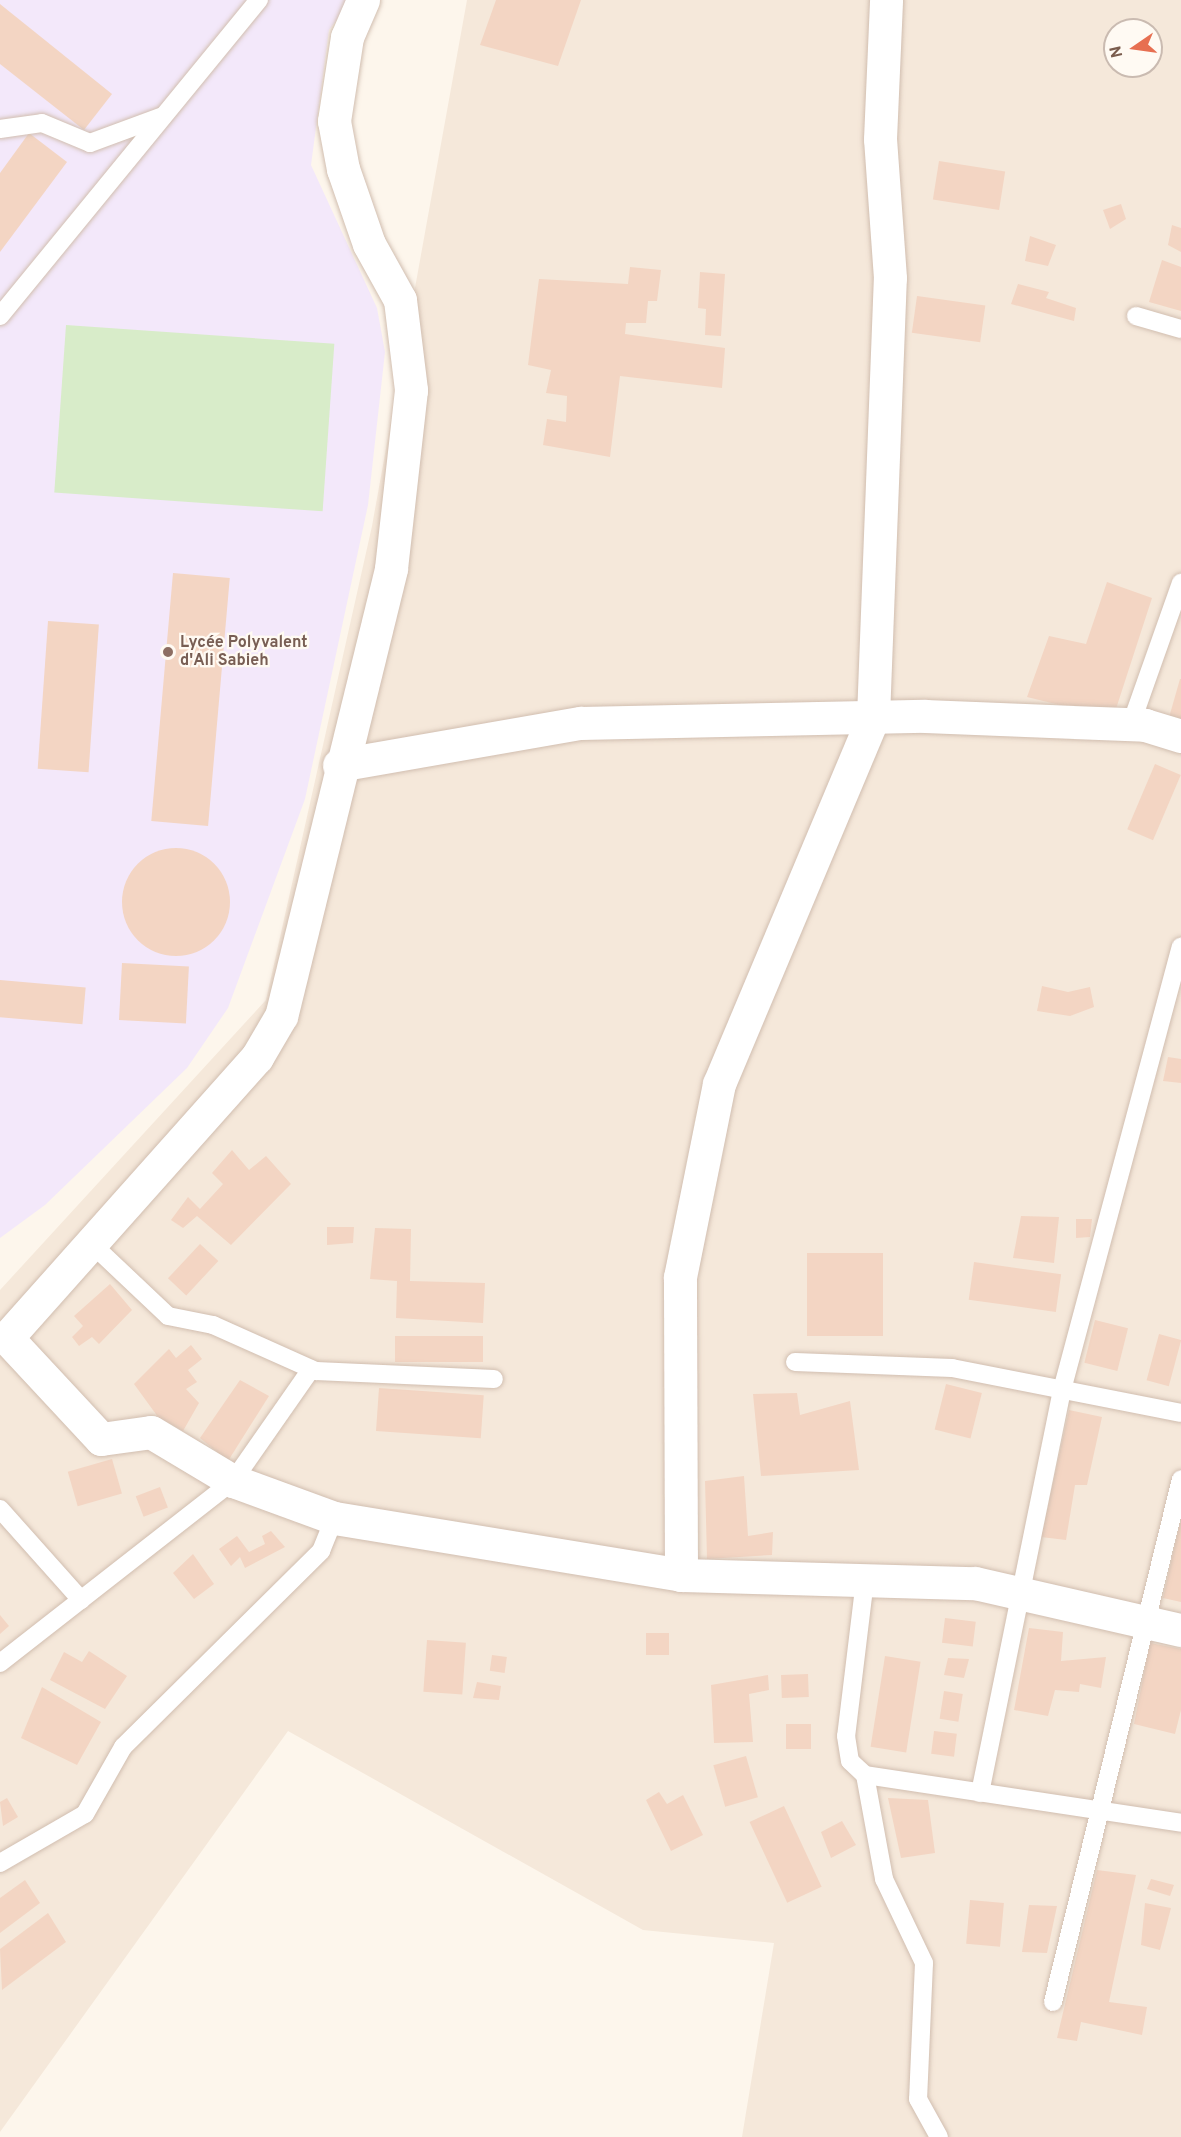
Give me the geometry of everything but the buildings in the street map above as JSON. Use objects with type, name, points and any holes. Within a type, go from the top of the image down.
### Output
[{"type":"street","points":[[363,0],[347,37],[334,121],[343,169],[369,244],[400,300],[411,390],[391,569],[339,765],[281,1016],[257,1057],[93,1245],[4,1342],[101,1439],[151,1432],[233,1481],[334,1518],[681,1575],[975,1583],[1181,1630]]},
{"type":"street","points":[[681,1575],[680,1277],[719,1084],[873,717],[890,278],[879,139],[886,0]]},
{"type":"street","points":[[339,765],[580,723],[873,717],[1131,724],[1181,735]]},
{"type":"lane","points":[[0,316],[259,0]]},
{"type":"lane","points":[[0,129],[42,123],[90,143],[164,115]]},
{"type":"lane","points":[[1136,316],[1181,329]]},
{"type":"lane","points":[[1131,724],[1181,583]]},
{"type":"lane","points":[[980,1793],[1019,1592],[1062,1390],[1181,947]]},
{"type":"lane","points":[[93,1245],[168,1316],[213,1325],[311,1369],[494,1379]]},
{"type":"lane","points":[[795,1362],[952,1368],[1181,1413]]},
{"type":"lane","points":[[0,1663],[233,1481],[311,1369]]},
{"type":"lane","points":[[1053,2002],[1181,1479]]},
{"type":"lane","points":[[0,1509],[81,1600]]},
{"type":"lane","points":[[0,1863],[85,1814],[123,1747],[321,1551],[334,1518]]},
{"type":"lane","points":[[865,1580],[846,1736],[850,1761],[865,1775],[1181,1823]]},
{"type":"lane","points":[[865,1775],[884,1879],[924,1964],[918,2098],[939,2137]]},
{"type":"shaded area","name":"Lycée Polyvalent d'Ali Sabieh","points":[[0,0],[352,0],[329,30],[311,165],[377,308],[385,352],[368,505],[305,799],[228,1008],[187,1068],[45,1205],[0,1238]]},
{"type":"shaded area","points":[[467,0],[1181,0],[1181,2137],[742,2137],[774,1943],[643,1930],[288,1731],[0,2132],[0,1290],[266,1000],[372,526]]},
{"type":"green space","points":[[66,325],[334,344],[323,511],[54,493]]},
{"type":"place","name":"Lycée Polyvalent d'Ali Sabieh","points":[[168,652]]}]
